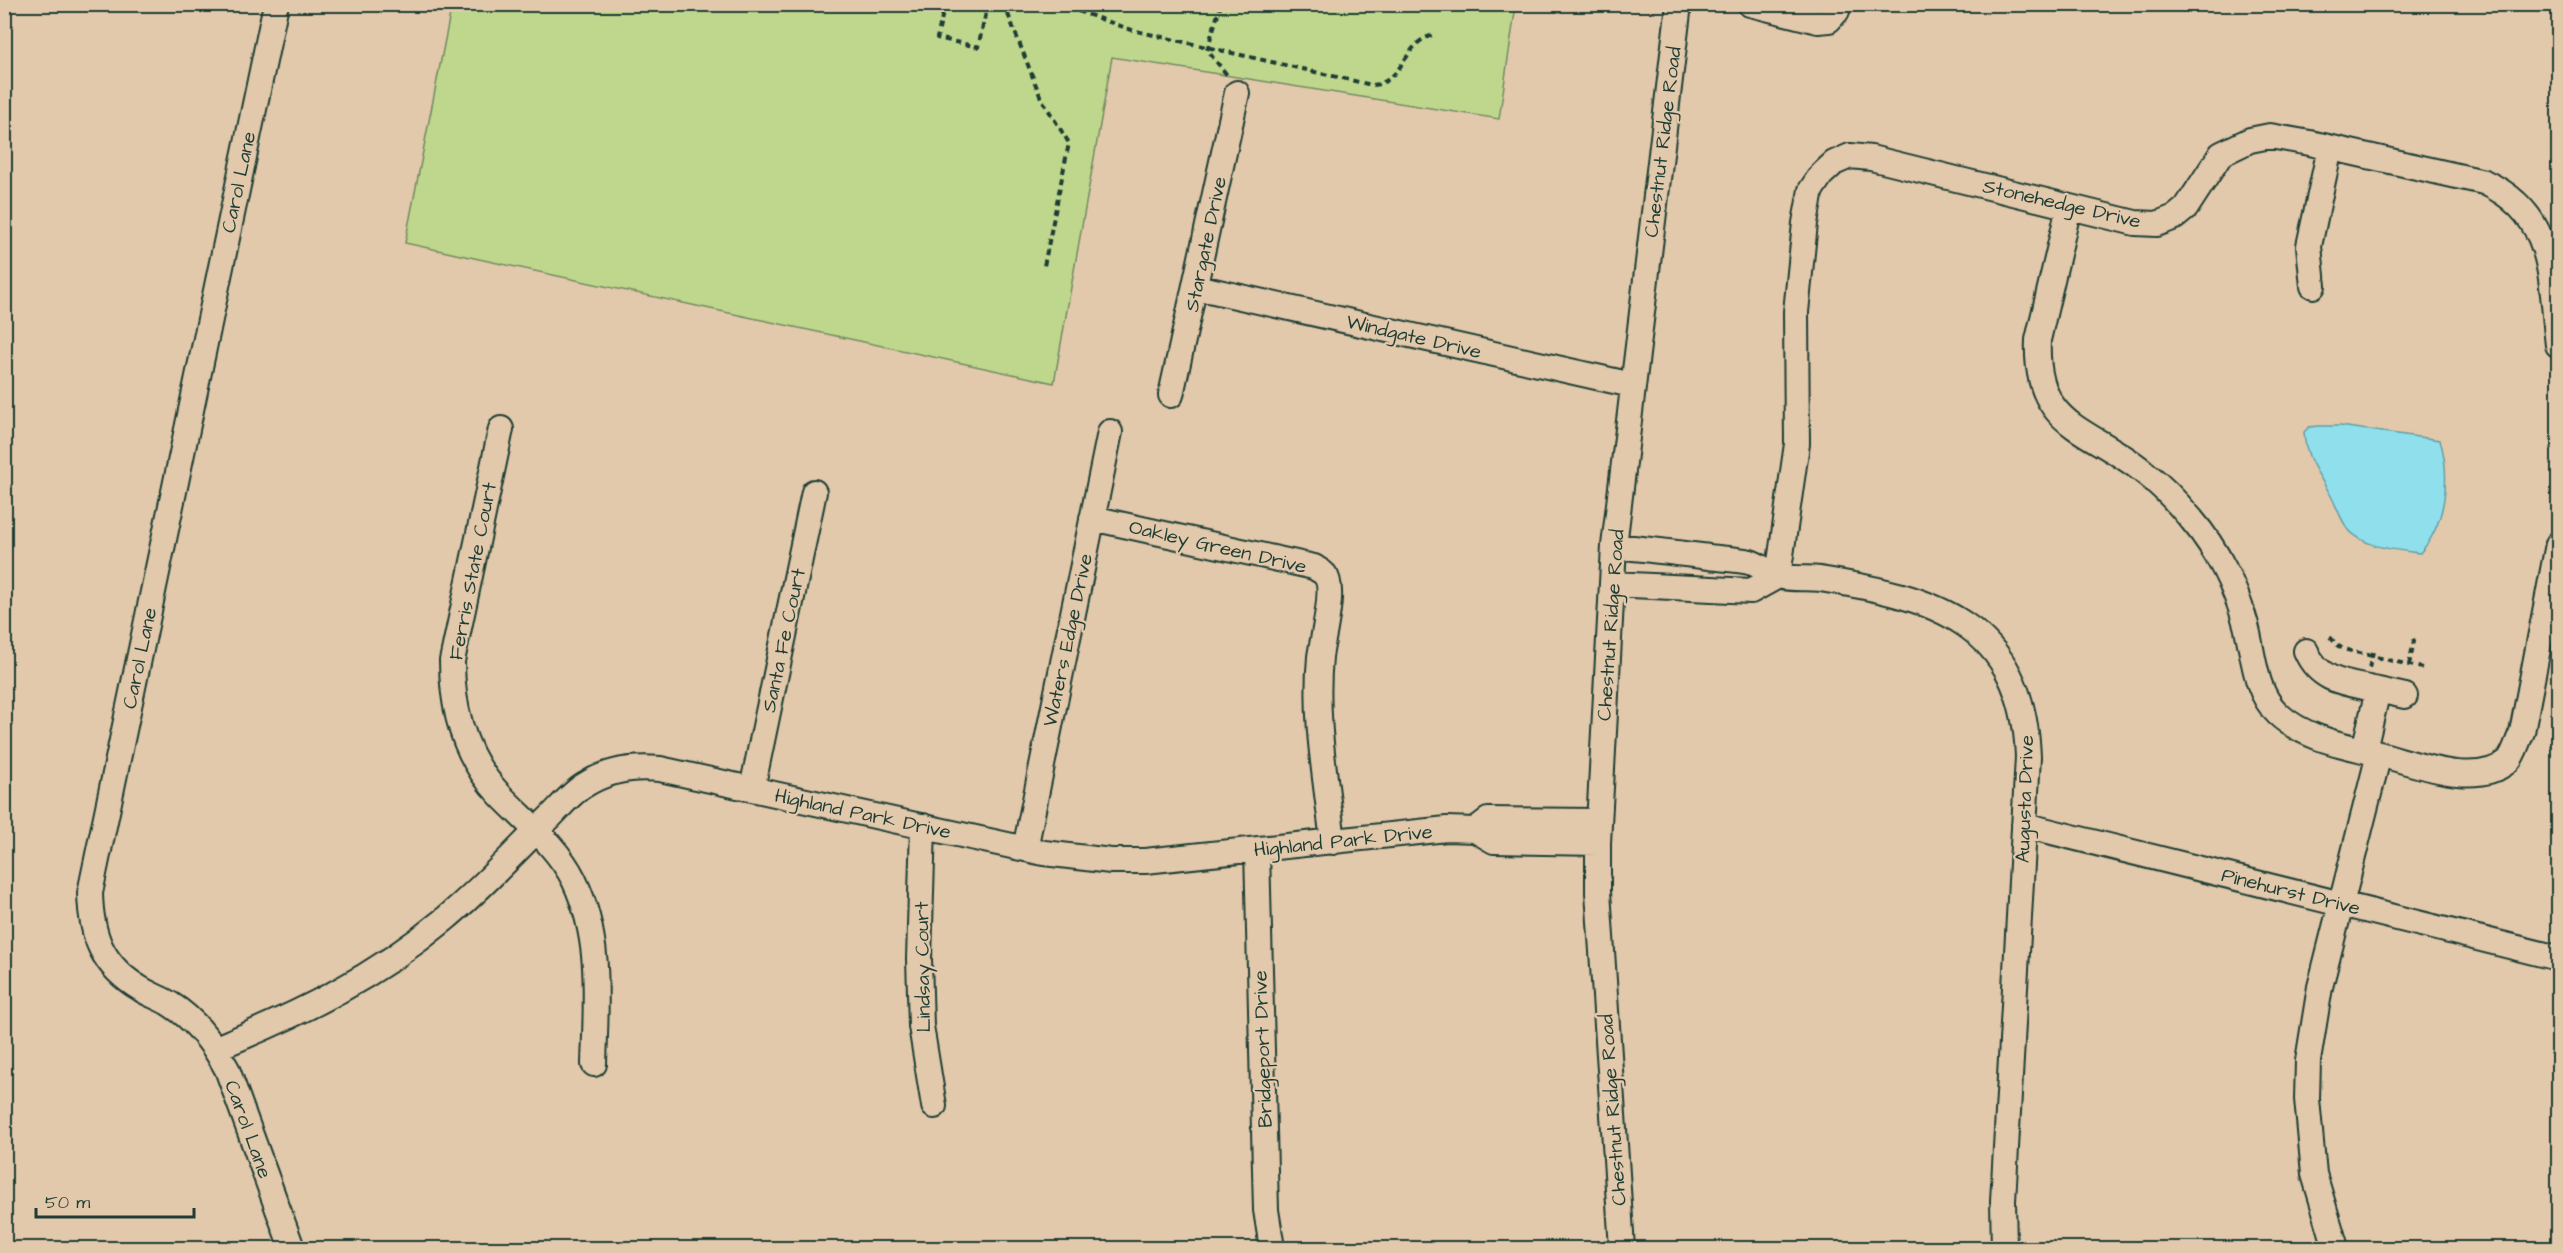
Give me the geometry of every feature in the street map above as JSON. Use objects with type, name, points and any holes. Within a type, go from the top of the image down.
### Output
[{"type":"street","name":"Carol Lane","points":[[276,4],[90,892],[90,918],[94,934],[105,957],[122,976],[142,990],[170,1003],[191,1019],[216,1048],[227,1069],[292,1248]]},
{"type":"street","name":"Chestnut Ridge Road","points":[[1622,1248],[1598,892],[1598,832],[1614,546],[1679,4]]},
{"type":"street","points":[[1750,4],[1818,21],[1828,20],[1837,11],[1839,4]]},
{"type":"street","name":"Stargate Drive","points":[[1172,396],[1196,287],[1233,85]]},
{"type":"street","name":"Stonehedge Drive","points":[[1778,576],[1797,444],[1796,312],[1798,279],[1811,190],[1821,174],[1834,163],[1850,156],[1871,158],[2135,223],[2157,224],[2175,217],[2186,208],[2221,154],[2250,140],[2270,136],[2484,182],[2504,191],[2537,226],[2546,252],[2559,345]]},
{"type":"street","points":[[2313,286],[2309,246],[2330,148]]},
{"type":"street","points":[[2069,207],[2038,340],[2037,363],[2041,385],[2053,407],[2070,425],[2144,471],[2193,521],[2216,556],[2235,592],[2246,625],[2256,673],[2264,694],[2277,713],[2297,728],[2327,741],[2462,775],[2488,772],[2509,760],[2522,732],[2559,544]]},
{"type":"street","name":"Windgate Drive","points":[[1196,287],[1632,385]]},
{"type":"street","name":"Ferris State Court","points":[[501,429],[452,661],[452,691],[467,745],[481,771],[499,794],[554,850],[573,879],[591,927],[596,962],[594,1064]]},
{"type":"street","name":"Waters Edge Drive","points":[[1024,849],[1110,432]]},
{"type":"street","name":"Santa Fe Court","points":[[752,789],[814,492]]},
{"type":"street","name":"Oakley Green Drive","points":[[1092,518],[1314,567],[1325,575],[1328,582],[1328,604],[1320,656],[1317,709],[1333,842]]},
{"type":"street","name":"Augusta Drive","points":[[1614,546],[1752,562],[1778,576],[1818,579],[1935,607],[1980,636],[1998,656],[2012,679],[2022,703],[2027,730],[2028,757],[2003,1201],[2004,1248]]},
{"type":"street","points":[[1612,584],[1750,591],[1778,576]]},
{"type":"street","points":[[2306,651],[2312,664],[2326,676],[2405,696]]},
{"type":"street","points":[[2336,1248],[2314,1174],[2307,1099],[2312,1024],[2341,903],[2371,752],[2378,690]]},
{"type":"street","name":"Highland Park Drive","points":[[216,1048],[280,1023],[338,993],[393,958],[444,919],[492,876],[581,787],[603,775],[619,770],[644,767],[660,769],[1024,849],[1111,861],[1145,861],[1447,829],[1475,830],[1494,841],[1598,832]]},
{"type":"street","name":"Pinehurst Drive","points":[[2024,825],[2559,958]]},
{"type":"street","name":"Lindsay Court","points":[[923,826],[919,959],[921,1026],[933,1106]]},
{"type":"street","name":"Bridgeport Drive","points":[[1257,850],[1266,1210],[1272,1248]]},
{"type":"path","points":[[945,4],[937,38],[978,47],[988,4]]},
{"type":"path","points":[[1004,4],[1041,98],[1068,143],[1044,266]]},
{"type":"path","points":[[1058,4],[1132,30],[1372,85],[1380,85],[1397,71],[1420,41],[1436,33]]},
{"type":"path","points":[[1221,4],[1207,51],[1233,85]]},
{"type":"path","points":[[2409,665],[2414,641],[2412,636]]},
{"type":"path","points":[[2330,637],[2343,649],[2422,668]]},
{"type":"path","points":[[2372,657],[2374,648]]},
{"type":"green space","points":[[452,4],[1516,5],[1499,119],[1112,57],[1054,383],[405,243]]},
{"type":"water","points":[[2340,426],[2440,440],[2445,469],[2444,499],[2436,528],[2420,553],[2371,544],[2354,535],[2347,528],[2307,449],[2304,432],[2309,427]]}]
